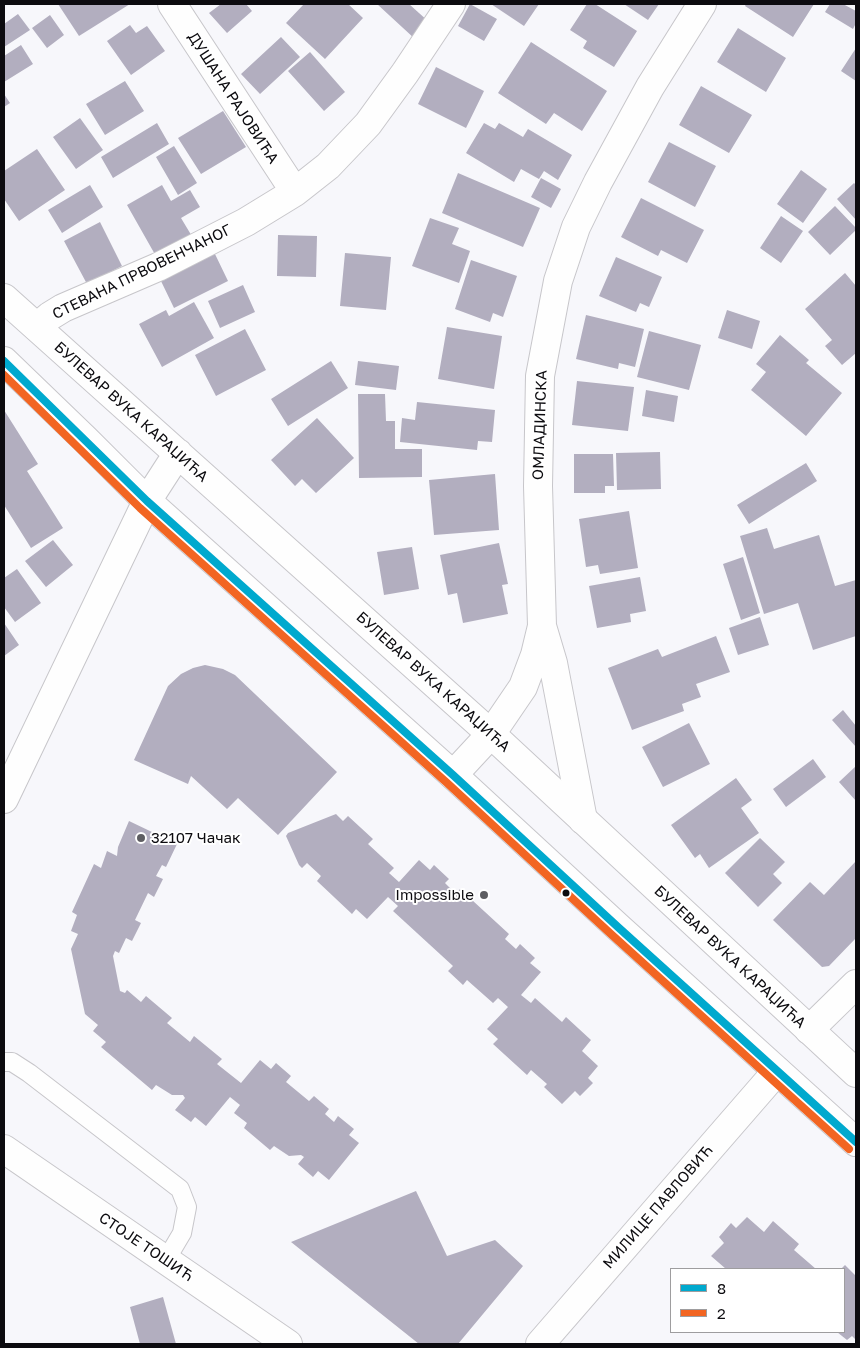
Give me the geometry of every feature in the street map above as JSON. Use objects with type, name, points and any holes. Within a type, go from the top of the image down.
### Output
[{"type":"street","name":"ДУШАНА РАЈОВИЋА","points":[[172,4],[294,192]]},
{"type":"street","name":"СТЕВАНА ПРВОВЕНЧАНОГ","points":[[37,327],[63,308],[158,267],[246,222],[294,192],[328,166],[368,124],[452,4]]},
{"type":"street","name":"ОМЛАДИНСКА","points":[[583,820],[553,664],[542,626],[538,486],[540,376],[558,281],[576,228],[598,182],[650,87],[702,4]]},
{"type":"street","name":"БУЛЕВАР ВУКА КАРАЏИЋА","points":[[4,298],[491,734],[856,1073]]},
{"type":"street","points":[[4,361],[147,502],[454,774],[612,922],[856,1142]]},
{"type":"street","points":[[4,799],[147,502],[178,452]]},
{"type":"street","points":[[454,774],[491,734],[523,687],[535,655],[542,626]]},
{"type":"street","points":[[809,1030],[856,984]]},
{"type":"street","name":"МИЛИЦЕ ПАВЛОВИЋ","points":[[540,1344],[778,1071]]},
{"type":"street","name":"СТОЈЕ ТОШИЋ","points":[[4,1149],[288,1344]]},
{"type":"lane","points":[[4,1062],[12,1062],[29,1073],[180,1189],[187,1207],[182,1233],[166,1260]]},
{"type":"building","points":[[58,4],[130,4],[79,36]]},
{"type":"building","points":[[221,4],[246,4],[252,11],[227,33],[209,13]]},
{"type":"building","points":[[304,4],[348,4],[363,18],[325,59],[286,23]]},
{"type":"building","points":[[377,4],[409,4],[429,22],[415,39]]},
{"type":"building","points":[[470,4],[497,19],[484,41],[458,26]]},
{"type":"building","points":[[491,4],[539,4],[524,26]]},
{"type":"building","points":[[587,4],[595,4],[637,31],[614,67],[583,48],[587,41],[570,30]]},
{"type":"building","points":[[624,4],[659,4],[648,20]]},
{"type":"building","points":[[746,4],[814,4],[793,37],[745,6]]},
{"type":"building","points":[[830,4],[843,4],[856,11],[856,23],[853,29],[825,12]]},
{"type":"building","points":[[18,14],[30,30],[4,47],[4,24]]},
{"type":"building","points":[[50,15],[64,35],[47,48],[32,28]]},
{"type":"building","points":[[130,25],[136,33],[147,26],[165,51],[131,75],[107,41]]},
{"type":"building","points":[[738,28],[786,58],[766,92],[717,62]]},
{"type":"building","points":[[281,37],[300,57],[260,94],[241,74]]},
{"type":"building","points":[[531,42],[607,91],[582,131],[554,113],[546,124],[498,93]]},
{"type":"building","points":[[21,45],[33,64],[4,82],[4,56]]},
{"type":"building","points":[[856,48],[856,81],[841,71]]},
{"type":"building","points":[[310,52],[345,92],[324,111],[288,71]]},
{"type":"building","points":[[436,67],[484,91],[466,128],[418,104]]},
{"type":"building","points":[[125,81],[144,111],[105,135],[86,104]]},
{"type":"building","points":[[701,86],[752,115],[729,153],[679,125]]},
{"type":"building","points":[[4,94],[10,103],[4,107]]},
{"type":"building","points":[[223,111],[246,147],[201,174],[178,138]]},
{"type":"building","points":[[80,118],[103,150],[76,169],[53,137]]},
{"type":"building","points":[[157,123],[169,144],[113,178],[101,157]]},
{"type":"building","points":[[484,123],[495,129],[499,123],[523,137],[528,129],[572,155],[558,180],[544,171],[539,179],[521,169],[514,182],[466,153]]},
{"type":"building","points":[[669,142],[716,166],[695,207],[648,182]]},
{"type":"building","points":[[174,146],[197,183],[178,195],[156,157]]},
{"type":"building","points":[[37,149],[65,190],[19,221],[4,199],[4,171]]},
{"type":"building","points":[[801,170],[827,189],[803,223],[777,204]]},
{"type":"building","points":[[458,173],[540,208],[523,247],[442,213]]},
{"type":"building","points":[[541,178],[561,189],[551,208],[531,197]]},
{"type":"building","points":[[854,183],[856,185],[856,220],[837,199]]},
{"type":"building","points":[[90,185],[103,207],[62,233],[48,210]]},
{"type":"building","points":[[162,185],[171,201],[190,190],[200,207],[181,218],[193,238],[157,258],[127,205]]},
{"type":"building","points":[[641,198],[704,230],[687,263],[661,250],[658,256],[621,237]]},
{"type":"building","points":[[835,206],[856,230],[830,255],[808,232]]},
{"type":"building","points":[[781,216],[803,231],[781,263],[760,248]]},
{"type":"building","points":[[430,218],[459,228],[452,244],[470,251],[459,283],[412,266]]},
{"type":"building","points":[[100,222],[122,266],[87,284],[64,241]]},
{"type":"building","points":[[278,235],[317,236],[316,277],[277,276]]},
{"type":"building","points":[[214,252],[228,281],[174,308],[160,279]]},
{"type":"building","points":[[345,253],[391,257],[386,310],[340,306]]},
{"type":"building","points":[[616,257],[662,277],[649,307],[640,303],[636,312],[599,296]]},
{"type":"building","points":[[471,260],[517,276],[503,317],[493,313],[490,322],[455,309]]},
{"type":"building","points":[[845,273],[856,286],[856,353],[842,365],[825,346],[832,340],[805,309]]},
{"type":"building","points":[[243,285],[255,312],[220,328],[208,301]]},
{"type":"building","points":[[194,302],[214,338],[162,367],[139,324],[166,310],[169,316]]},
{"type":"building","points":[[727,310],[760,321],[752,349],[718,338]]},
{"type":"building","points":[[586,315],[644,329],[635,367],[619,363],[618,369],[576,359]]},
{"type":"building","points":[[447,327],[502,336],[494,389],[438,379]]},
{"type":"building","points":[[245,329],[266,370],[216,396],[195,355]]},
{"type":"building","points":[[649,331],[701,345],[689,390],[637,377]]},
{"type":"building","points":[[780,335],[809,360],[806,363],[842,393],[806,436],[751,390],[766,372],[756,364]]},
{"type":"building","points":[[331,361],[348,388],[288,426],[271,399]]},
{"type":"building","points":[[358,361],[399,366],[396,390],[355,385]]},
{"type":"building","points":[[577,381],[634,387],[628,431],[572,425]]},
{"type":"building","points":[[646,390],[678,396],[674,422],[642,416]]},
{"type":"building","points":[[358,394],[385,394],[386,421],[395,421],[395,449],[422,449],[422,477],[359,478]]},
{"type":"building","points":[[417,402],[495,410],[492,442],[478,441],[477,450],[400,442],[402,418],[415,420]]},
{"type":"building","points":[[4,410],[38,464],[27,471],[63,528],[31,548],[4,505]]},
{"type":"building","points":[[317,418],[354,458],[316,493],[302,479],[295,486],[271,460]]},
{"type":"building","points":[[660,452],[661,489],[617,490],[616,453]]},
{"type":"building","points":[[574,454],[613,454],[614,486],[605,486],[605,493],[574,493]]},
{"type":"building","points":[[806,463],[817,481],[749,524],[737,505]]},
{"type":"building","points":[[495,474],[499,530],[434,535],[429,480]]},
{"type":"building","points":[[629,511],[638,568],[600,574],[598,565],[586,567],[579,519]]},
{"type":"building","points":[[767,528],[774,549],[819,535],[835,586],[856,580],[856,636],[813,650],[798,603],[764,614],[740,536]]},
{"type":"building","points":[[53,540],[73,565],[46,587],[25,561]]},
{"type":"building","points":[[499,543],[508,584],[502,585],[508,614],[463,623],[457,593],[448,595],[440,555]]},
{"type":"building","points":[[412,547],[419,589],[384,595],[377,552]]},
{"type":"building","points":[[743,557],[760,613],[741,620],[723,564]]},
{"type":"building","points":[[17,569],[41,603],[15,622],[4,607],[4,578]]},
{"type":"building","points":[[640,577],[646,611],[630,614],[631,622],[597,628],[589,586]]},
{"type":"building","points":[[760,617],[769,645],[738,655],[729,628]]},
{"type":"building","points":[[4,623],[19,645],[4,656]]},
{"type":"building","points":[[716,636],[730,672],[696,684],[701,697],[682,704],[684,711],[632,730],[608,668],[658,649],[662,657]]},
{"type":"building","points":[[205,665],[223,669],[235,675],[337,772],[278,835],[238,798],[227,809],[191,776],[188,784],[134,760],[168,686],[181,674]]},
{"type":"building","points":[[843,710],[856,726],[856,747],[832,720]]},
{"type":"building","points":[[689,723],[710,764],[663,787],[642,747]]},
{"type":"building","points":[[813,759],[826,777],[786,807],[773,789]]},
{"type":"building","points":[[856,766],[856,801],[839,782]]},
{"type":"building","points":[[736,778],[752,800],[741,808],[759,833],[709,868],[700,854],[695,858],[671,825]]},
{"type":"building","points":[[336,814],[343,821],[348,816],[373,839],[368,844],[394,868],[389,873],[399,882],[419,860],[430,870],[434,865],[449,879],[445,883],[456,894],[460,889],[509,934],[505,939],[516,949],[520,944],[535,958],[530,963],[541,972],[521,995],[531,1003],[535,998],[562,1022],[566,1017],[591,1040],[582,1051],[598,1066],[588,1078],[593,1083],[580,1096],[575,1091],[562,1104],[544,1087],[547,1084],[531,1070],[527,1075],[493,1044],[498,1039],[487,1029],[508,1007],[498,998],[493,1003],[467,980],[463,985],[448,971],[453,966],[393,911],[398,906],[388,897],[367,919],[356,909],[352,914],[317,881],[321,876],[307,863],[302,868],[299,865],[286,836],[288,833]]},
{"type":"building","points":[[129,821],[177,844],[166,867],[162,865],[156,876],[163,879],[154,897],[148,893],[135,920],[141,923],[132,941],[126,938],[119,953],[115,951],[113,956],[120,991],[125,993],[127,990],[141,1002],[146,996],[172,1018],[167,1023],[190,1042],[194,1036],[222,1059],[217,1064],[241,1083],[260,1060],[271,1069],[276,1063],[291,1076],[286,1082],[309,1101],[314,1096],[329,1109],[325,1114],[334,1122],[338,1116],[354,1129],[349,1135],[359,1143],[329,1180],[318,1171],[313,1177],[298,1164],[304,1157],[301,1155],[289,1156],[274,1146],[270,1150],[244,1128],[247,1123],[234,1113],[240,1105],[230,1097],[206,1126],[195,1117],[191,1122],[175,1110],[185,1098],[183,1095],[172,1095],[156,1085],[152,1090],[101,1047],[106,1042],[93,1031],[98,1025],[85,1014],[71,949],[78,934],[71,931],[77,915],[72,912],[94,864],[101,868],[107,851],[117,856],[118,847]]},
{"type":"building","points":[[760,838],[785,862],[773,874],[782,883],[758,907],[725,873]]},
{"type":"building","points":[[856,861],[856,938],[829,966],[822,967],[773,920],[810,882],[824,895]]},
{"type":"building","points":[[416,1191],[447,1256],[495,1240],[523,1266],[458,1344],[419,1344],[291,1242]]},
{"type":"building","points":[[747,1217],[764,1232],[773,1221],[799,1244],[794,1250],[815,1268],[725,1268],[711,1256],[724,1243],[719,1237],[731,1223],[736,1228]]},
{"type":"building","points":[[845,1265],[856,1276],[856,1340],[852,1336],[847,1340],[838,1333],[845,1333],[845,1268],[842,1268]]},
{"type":"building","points":[[163,1297],[176,1344],[140,1344],[130,1307]]},
{"type":"transit line","name":"8","points":[[4,361],[147,501],[453,775],[856,1142]]},
{"type":"transit line","name":"2","points":[[4,375],[140,508],[446,782],[849,1149]]},
{"type":"place","name":"32107 Чачак","points":[[141,838]]},
{"type":"place","name":"Impossible","points":[[484,895]]}]
